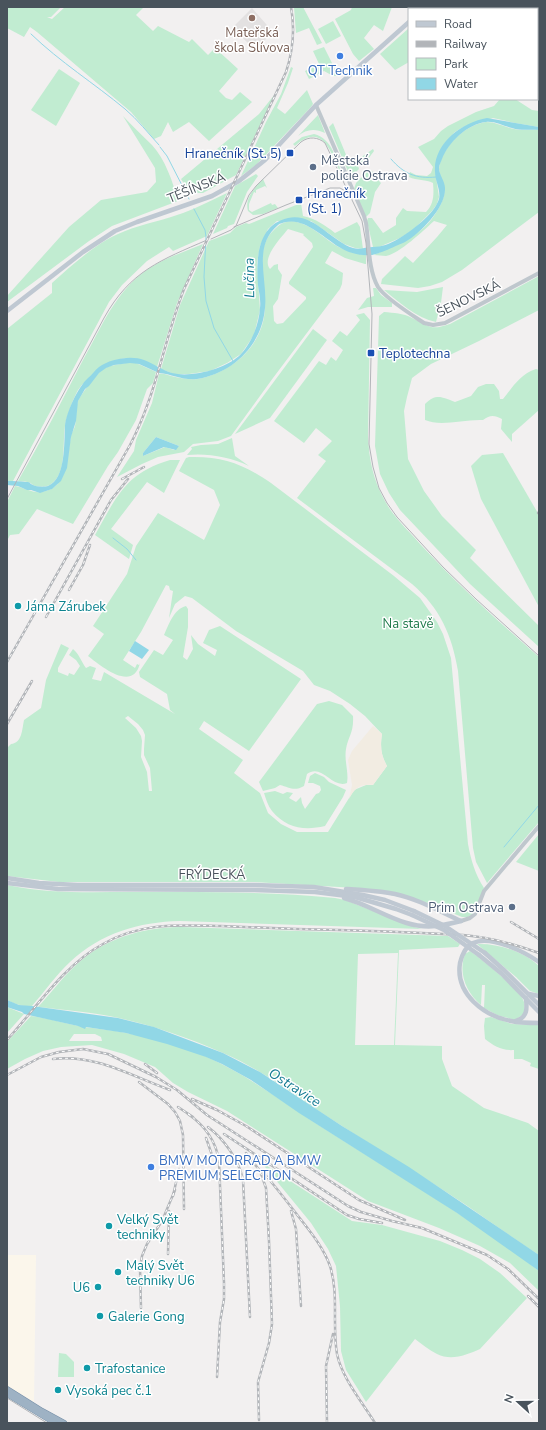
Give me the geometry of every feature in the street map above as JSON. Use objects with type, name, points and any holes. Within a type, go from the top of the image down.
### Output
[{"type":"highway","points":[[7,1389],[64,1423]]},
{"type":"highway","points":[[7,1394],[55,1423]]},
{"type":"main road","name":"TĚŠÍNSKÁ","points":[[7,311],[82,252],[115,231],[136,222],[212,196],[240,181],[265,160],[316,105],[408,23]]},
{"type":"main road","name":"FRÝDECKÁ","points":[[7,878],[39,883],[77,885],[254,885],[314,890],[355,897],[413,913]]},
{"type":"main road","name":"FRÝDECKÁ","points":[[7,883],[58,889],[314,890]]},
{"type":"main road","points":[[314,890],[361,890],[395,894],[425,904],[461,921]]},
{"type":"main road","points":[[314,890],[346,899],[407,923],[432,926],[461,921]]},
{"type":"main road","points":[[413,913],[445,926],[485,953],[505,970],[539,1012]]},
{"type":"main road","points":[[413,913],[444,930],[480,955],[539,1005]]},
{"type":"main road","points":[[539,962],[515,949],[503,945],[479,941],[468,947],[462,955],[460,964],[464,989],[469,996],[485,1011],[512,1022],[539,1023]]},
{"type":"main road","points":[[527,996],[539,996]]},
{"type":"main road","points":[[512,1022],[521,1019],[526,1014],[527,996]]},
{"type":"street","name":"ŠENOVSKÁ","points":[[316,105],[364,216],[376,283],[386,296],[424,323],[438,325],[457,318],[539,273]]},
{"type":"street","points":[[461,921],[470,918],[475,914],[484,891],[539,826]]},
{"type":"shaded area","name":"Mateřská škola Slívova","points":[[252,8],[273,32],[260,45],[249,41],[249,44],[232,28]]},
{"type":"shaded area","points":[[7,1255],[36,1255],[34,1402],[7,1386]]},
{"type":"green space","points":[[7,7],[61,7],[51,17],[47,17],[52,19],[65,7],[144,7],[136,15],[153,31],[158,26],[189,42],[192,39],[208,55],[215,48],[238,69],[219,91],[226,98],[232,100],[240,92],[252,102],[209,141],[189,122],[173,132],[168,122],[161,136],[154,139],[131,112],[37,32],[30,27],[24,37],[7,28]]},
{"type":"green space","points":[[294,7],[303,7],[322,43],[317,45],[309,28],[296,33]]},
{"type":"green space","points":[[352,7],[392,7],[383,31],[374,25],[364,38],[374,49],[359,61],[353,54],[335,19],[351,10]]},
{"type":"green space","points":[[333,21],[341,36],[326,44],[318,29]]},
{"type":"green space","points":[[408,29],[408,63],[395,70],[380,54]]},
{"type":"green space","points":[[324,47],[337,73],[336,76],[324,71],[309,79],[305,71],[319,64],[313,51]]},
{"type":"green space","points":[[291,67],[293,68],[288,83],[277,108],[285,114],[307,90],[313,104],[256,165],[241,176],[266,122],[281,94]]},
{"type":"green space","points":[[59,69],[80,83],[56,126],[31,110]]},
{"type":"green space","points":[[275,94],[236,175],[203,193],[190,193],[181,179],[259,114]]},
{"type":"green space","points":[[499,100],[517,100],[532,110],[539,111],[539,127],[493,118],[465,126],[455,132],[445,143],[438,157],[435,170],[439,197],[437,204],[413,230],[400,238],[379,247],[373,247],[367,221],[368,218],[372,218],[383,233],[396,225],[396,218],[403,208],[407,211],[426,212],[431,206],[433,183],[409,177],[410,172],[416,175],[427,176],[431,173],[433,167],[418,147],[434,139],[448,126],[476,112],[494,106]]},
{"type":"green space","points":[[318,115],[325,133],[318,130],[311,130],[298,136]]},
{"type":"green space","points":[[123,116],[152,145],[161,157],[171,179],[178,201],[112,226],[89,241],[7,302],[7,296],[69,227],[101,200],[147,192],[156,182],[155,168]]},
{"type":"green space","points":[[486,122],[517,130],[539,130],[539,212],[462,270],[442,282],[418,288],[381,284],[382,279],[405,256],[413,263],[447,225],[434,221],[398,251],[386,256],[374,255],[404,241],[428,224],[441,204],[444,194],[444,186],[439,166],[444,153],[459,135],[472,127]]},
{"type":"green space","points":[[333,123],[349,162],[360,158],[373,149],[374,151],[365,163],[363,162],[358,166],[359,169],[351,177],[329,127]]},
{"type":"green space","points":[[314,134],[326,140],[330,145],[336,157],[343,179],[331,152],[326,144],[320,139],[313,137],[305,139],[295,146],[293,144],[302,137]]},
{"type":"green space","points":[[369,169],[381,178],[379,181],[381,183],[375,192],[370,213],[366,217],[357,197],[358,193],[354,189],[356,183]]},
{"type":"green space","points":[[256,174],[258,176],[247,192],[234,224],[213,234],[235,186]]},
{"type":"green space","points":[[263,179],[267,188],[265,186],[256,190],[256,193],[254,192],[249,204],[249,210],[252,212],[271,203],[272,205],[275,204],[278,208],[263,214],[253,215],[248,211],[247,207],[249,198],[254,189]]},
{"type":"green space","points":[[227,193],[207,236],[173,251],[169,247],[147,261],[122,285],[109,302],[13,481],[7,481],[7,329],[52,293],[52,283],[84,256],[109,238],[125,231],[183,213]]},
{"type":"green space","points":[[301,203],[303,216],[328,227],[335,233],[357,222],[360,227],[363,249],[344,244],[311,221],[277,221],[268,229],[260,246],[257,263],[260,310],[254,335],[241,354],[210,371],[189,374],[174,374],[161,369],[180,305],[209,241],[230,233],[236,227],[246,223],[249,224]]},
{"type":"green space","points":[[291,221],[298,222],[312,228],[335,245],[347,251],[366,255],[366,264],[345,258],[332,251],[325,263],[343,273],[340,289],[231,436],[218,441],[193,444],[184,452],[158,457],[117,477],[134,451],[136,440],[152,403],[159,374],[191,379],[198,379],[211,375],[234,363],[253,345],[263,321],[265,307],[262,268],[263,249],[266,240],[271,233],[280,225]],"holes":[[[288,229],[304,234],[303,235],[312,243],[313,247],[289,282],[289,284],[306,297],[306,299],[283,323],[277,324],[274,321],[273,306],[278,299],[282,275],[278,269],[278,264],[274,265],[270,269],[268,259],[273,248]],[[156,437],[179,446],[174,450],[165,447],[143,456],[143,453]]]},
{"type":"green space","points":[[203,244],[177,303],[157,367],[140,360],[124,358],[108,363],[101,368],[82,385],[72,402],[65,425],[62,463],[60,472],[56,479],[50,485],[42,487],[35,486],[28,482],[18,481],[101,326],[122,293],[140,275],[155,265],[170,257]]},
{"type":"green space","points":[[539,276],[539,310],[431,364],[412,378],[404,411],[408,459],[424,491],[442,516],[476,550],[470,558],[539,626],[539,647],[470,584],[400,510],[389,493],[380,474],[375,446],[379,316],[384,312],[405,315],[430,327],[443,326],[450,324]]},
{"type":"green space","points":[[443,287],[436,322],[415,313],[384,290],[417,292]]},
{"type":"green space","points":[[373,288],[376,288],[381,295],[392,303],[392,307],[368,307],[358,310],[367,298],[374,296]]},
{"type":"green space","points":[[364,313],[370,320],[368,436],[372,469],[381,493],[397,519],[435,560],[508,630],[539,657],[539,822],[487,883],[476,862],[473,848],[458,671],[452,646],[443,623],[430,603],[412,584],[297,498],[326,461],[318,455],[332,441],[316,428],[304,443],[274,421],[319,361],[326,365],[331,357],[336,361],[343,350],[332,341],[340,331],[347,336],[360,320],[356,315]]},
{"type":"green space","points":[[313,329],[327,340],[270,418],[235,434]]},
{"type":"green space","points":[[125,363],[136,363],[156,372],[153,383],[147,389],[136,420],[118,452],[73,524],[37,509],[19,534],[10,535],[7,541],[7,502],[15,486],[42,492],[57,485],[65,471],[71,436],[76,423],[76,410],[79,398],[102,370],[110,366]]},
{"type":"green space","points":[[536,369],[539,370],[539,410],[512,434],[512,442],[501,429],[502,419],[497,417],[490,416],[483,420],[445,423],[425,420],[425,404],[432,398],[439,397],[455,402],[471,396],[478,387],[486,384],[494,384],[499,391],[500,399],[503,399],[521,378],[530,371]]},
{"type":"green space","points":[[232,438],[235,456],[249,466],[219,456],[187,455],[192,449],[191,447],[218,444]]},
{"type":"green space","points":[[503,453],[539,515],[539,607],[481,499],[471,466],[482,455]]},
{"type":"green space","name":"Na stavě","points":[[201,457],[232,462],[261,476],[394,576],[420,598],[437,622],[443,634],[451,658],[470,856],[484,888],[474,913],[468,917],[462,917],[425,902],[356,888],[254,882],[59,882],[7,876],[7,748],[19,739],[24,720],[41,708],[46,680],[61,644],[69,648],[58,668],[58,672],[68,676],[69,673],[74,675],[80,666],[76,660],[69,655],[73,649],[86,668],[90,666],[96,668],[92,679],[101,681],[104,672],[175,714],[170,710],[167,694],[140,677],[139,672],[154,650],[163,655],[173,640],[164,635],[168,626],[178,610],[186,606],[188,609],[188,627],[183,657],[187,660],[193,649],[191,635],[198,644],[215,656],[217,650],[203,643],[209,630],[220,626],[301,679],[249,751],[204,721],[199,729],[243,760],[234,773],[260,793],[268,813],[281,824],[297,832],[328,832],[354,790],[366,785],[373,785],[387,766],[383,758],[381,743],[382,734],[365,716],[350,704],[330,691],[314,685],[303,671],[236,631],[192,598],[185,596],[175,604],[169,618],[173,591],[170,590],[169,586],[166,585],[141,632],[123,660],[135,668],[137,664],[139,665],[140,663],[136,672],[131,676],[124,677],[108,671],[88,656],[104,634],[93,626],[127,574],[136,546],[158,513],[204,540],[206,536],[220,505],[214,490],[179,471],[186,458]],"holes":[[[128,716],[138,724],[145,735],[144,755],[150,768],[152,791],[149,791],[147,772],[141,757],[141,736],[136,728],[125,718]]]},
{"type":"green space","points":[[170,460],[180,460],[164,493],[147,482],[111,529],[133,545],[129,559],[95,535],[116,498],[132,480],[142,472],[155,465]]},
{"type":"green space","points":[[329,701],[342,705],[353,716],[353,726],[346,753],[347,783],[337,783],[322,774],[312,771],[307,774],[304,786],[300,788],[297,789],[280,785],[263,791],[259,782],[317,704]]},
{"type":"green space","points":[[315,773],[346,790],[325,826],[310,828],[296,827],[289,825],[277,817],[267,802],[264,793],[275,791],[283,794],[287,792],[293,793],[289,798],[296,802],[301,797],[305,809],[316,794],[321,790],[320,786],[313,783],[308,783],[310,776]]},
{"type":"green space","points":[[539,834],[539,871],[516,862]]},
{"type":"green space","points":[[7,885],[38,890],[69,892],[233,892],[335,898],[345,900],[422,929],[180,921],[150,924],[121,931],[94,944],[65,967],[32,1006],[25,1006],[7,1000]]},
{"type":"green space","points":[[180,927],[448,936],[460,944],[458,947],[399,950],[395,1045],[442,1046],[442,1059],[452,1086],[484,1108],[528,1123],[539,1131],[539,1255],[466,1205],[345,1128],[264,1074],[237,1059],[185,1037],[132,1021],[79,1011],[38,1007],[76,965],[99,948],[124,936],[138,932]],"holes":[[[398,953],[394,1045],[355,1045],[358,954]]]},
{"type":"green space","points":[[477,944],[493,945],[510,949],[533,961],[539,966],[539,994],[530,991]]},
{"type":"green space","points":[[470,951],[516,990],[524,1002],[524,1014],[515,1020],[497,1015],[484,1008],[485,985],[482,985],[481,1005],[476,1000],[465,982],[462,968],[465,954]]},
{"type":"green space","points":[[7,1007],[24,1014],[7,1033]]},
{"type":"green space","points":[[31,1016],[84,1027],[146,1037],[207,1057],[254,1082],[328,1131],[435,1198],[514,1252],[539,1271],[539,1291],[510,1263],[480,1246],[439,1228],[368,1201],[227,1111],[173,1083],[155,1067],[124,1054],[92,1045],[61,1047],[43,1051],[7,1069],[7,1042]],"holes":[[[74,1034],[95,1034],[101,1037],[102,1041],[69,1041]]]},
{"type":"green space","points":[[491,1017],[512,1024],[539,1025],[539,1069],[530,1066],[531,1063],[522,1059],[514,1059],[514,1050],[498,1048],[485,1039],[485,1018]]},
{"type":"green space","points":[[261,1162],[352,1221],[382,1225],[440,1241],[480,1259],[500,1273],[527,1298],[480,1349],[470,1353],[453,1357],[442,1356],[431,1351],[415,1339],[366,1402],[346,1370],[341,1351],[340,1306],[336,1266],[328,1249],[311,1223]]},
{"type":"green space","points":[[59,1353],[66,1354],[74,1362],[74,1377],[58,1377]]},
{"type":"sand","points":[[373,726],[382,734],[381,743],[383,758],[387,766],[373,785],[361,786],[353,792],[349,799],[352,785],[348,760],[352,751]]},
{"type":"water","points":[[487,118],[539,127],[539,130],[515,129],[496,123],[486,122],[472,126],[465,130],[449,147],[440,165],[439,171],[445,188],[444,196],[437,212],[418,233],[405,242],[388,250],[371,255],[355,254],[346,251],[314,230],[300,223],[286,222],[279,224],[270,234],[265,243],[263,253],[265,308],[263,321],[252,345],[234,364],[210,376],[197,379],[187,379],[159,373],[139,364],[130,363],[114,365],[106,368],[99,373],[85,389],[78,401],[76,421],[71,437],[67,468],[61,481],[52,489],[40,493],[18,486],[7,485],[7,481],[19,481],[29,482],[34,486],[40,487],[48,486],[54,482],[58,476],[63,459],[65,426],[70,407],[84,382],[104,364],[115,360],[133,358],[144,360],[172,373],[189,374],[218,368],[227,364],[241,354],[252,338],[258,320],[260,299],[257,275],[258,254],[264,235],[270,228],[278,222],[288,218],[297,217],[306,219],[322,228],[337,240],[356,249],[386,245],[398,239],[422,222],[432,211],[439,199],[439,189],[435,172],[439,152],[444,144],[459,129],[478,120]]},
{"type":"water","points":[[156,437],[179,446],[176,450],[164,447],[143,456],[143,453]]},
{"type":"water","points":[[135,641],[149,650],[142,659],[129,651]]},
{"type":"water","points":[[7,1000],[19,1005],[118,1018],[154,1027],[223,1053],[260,1072],[342,1126],[409,1167],[539,1255],[539,1271],[457,1213],[299,1113],[251,1080],[222,1064],[167,1044],[126,1033],[86,1027],[85,1029],[78,1026],[24,1014],[7,1007]]},
{"type":"waterway","points":[[31,34],[54,54],[125,109],[139,122],[159,145]]},
{"type":"waterway","points":[[160,147],[167,156],[189,199]]},
{"type":"waterway","points":[[391,159],[406,172],[416,176],[436,177]]},
{"type":"waterway","points":[[194,209],[205,230],[206,237],[204,277],[206,301],[214,328],[233,361]]},
{"type":"waterway","points":[[113,538],[127,549],[136,560]]},
{"type":"waterway","points":[[504,847],[539,805]]},
{"type":"tram line","points":[[211,239],[231,230],[236,226],[249,195],[256,186],[301,142],[313,138],[319,139],[325,143],[362,221],[366,243],[372,314],[369,444],[379,488],[397,517],[443,567],[539,656]]},
{"type":"tram line","points":[[234,227],[330,188],[340,188],[349,193]]},
{"type":"tram line","points":[[7,499],[114,302],[136,278],[148,269],[175,254],[207,240]]},
{"type":"tram line","points":[[7,1398],[47,1423]]},
{"type":"railway","points":[[7,662],[130,445],[139,426],[147,407],[184,289],[286,72],[293,40],[291,7]]},
{"type":"railway","points":[[122,479],[144,467]]},
{"type":"railway","points":[[46,617],[111,500],[128,479]]},
{"type":"railway","points":[[69,590],[83,565],[90,545]]},
{"type":"railway","points":[[7,724],[32,681]]},
{"type":"railway","points":[[511,922],[539,939]]},
{"type":"railway","points":[[7,1040],[76,963],[103,944],[117,937],[146,928],[175,925],[463,935],[502,941],[539,953]]},
{"type":"railway","points":[[7,1075],[41,1057],[59,1052],[83,1049],[108,1054],[156,1077],[177,1090],[207,1115],[348,1206],[361,1212],[422,1228],[487,1255],[508,1269],[539,1299]]},
{"type":"railway","points":[[53,1059],[69,1058],[99,1063],[113,1067],[170,1090]]},
{"type":"railway","points":[[145,1064],[157,1073]]},
{"type":"railway","points":[[139,1082],[168,1104],[180,1121],[183,1135],[184,1209]]},
{"type":"railway","points":[[192,1099],[217,1110],[246,1126],[359,1200],[405,1220]]},
{"type":"railway","points":[[178,1107],[193,1117]]},
{"type":"railway","points":[[188,1114],[204,1128],[212,1140],[219,1161],[224,1299],[220,1322],[217,1377]]},
{"type":"railway","points":[[208,1127],[230,1150],[238,1165],[243,1180],[250,1317]]},
{"type":"railway","points":[[224,1134],[347,1215],[359,1219],[382,1223]]},
{"type":"railway","points":[[206,1138],[212,1155]]},
{"type":"railway","points":[[246,1153],[260,1171],[266,1188],[269,1241],[272,1324],[269,1343],[258,1382],[259,1420]]},
{"type":"railway","points":[[173,1196],[179,1169]]},
{"type":"railway","points":[[263,1172],[310,1231],[327,1259],[333,1277],[337,1354],[343,1372],[375,1423]]},
{"type":"railway","points":[[141,1308],[140,1268],[142,1256],[147,1244],[162,1221],[175,1190]]},
{"type":"railway","points":[[168,1254],[169,1211]]},
{"type":"railway","points":[[291,1211],[296,1229],[301,1306]]},
{"type":"railway","points":[[528,1296],[539,1307]]},
{"type":"railway","points":[[327,1423],[326,1366],[333,1334]]},
{"type":"place","name":"Mateřská škola Slívova","points":[[252,18]]},
{"type":"place","name":"QT Technik","points":[[340,56]]},
{"type":"place","name":"Hranečník (St. 5)","points":[[290,153]]},
{"type":"place","name":"Městská policie Ostrava","points":[[313,167]]},
{"type":"place","name":"Hranečník (St. 1)","points":[[299,200]]},
{"type":"place","name":"Teplotechna","points":[[371,353]]},
{"type":"place","name":"Jáma Zárubek","points":[[18,606]]},
{"type":"place","name":"Prim Ostrava","points":[[512,907]]},
{"type":"place","name":"BMW MOTORRAD A BMW PREMIUM SELECTION","points":[[151,1167]]},
{"type":"place","name":"Velký Svět techniky","points":[[109,1226]]},
{"type":"place","name":"Malý Svět techniky U6","points":[[118,1272]]},
{"type":"place","name":"U6","points":[[98,1287]]},
{"type":"place","name":"Galerie Gong","points":[[100,1316]]},
{"type":"place","name":"Trafostanice","points":[[87,1368]]},
{"type":"place","name":"Vysoká pec č.1","points":[[58,1390]]},
{"type":"water label","name":"Lučina","points":[[249,278]]},
{"type":"water label","name":"Ostravice","points":[[295,1087]]}]
